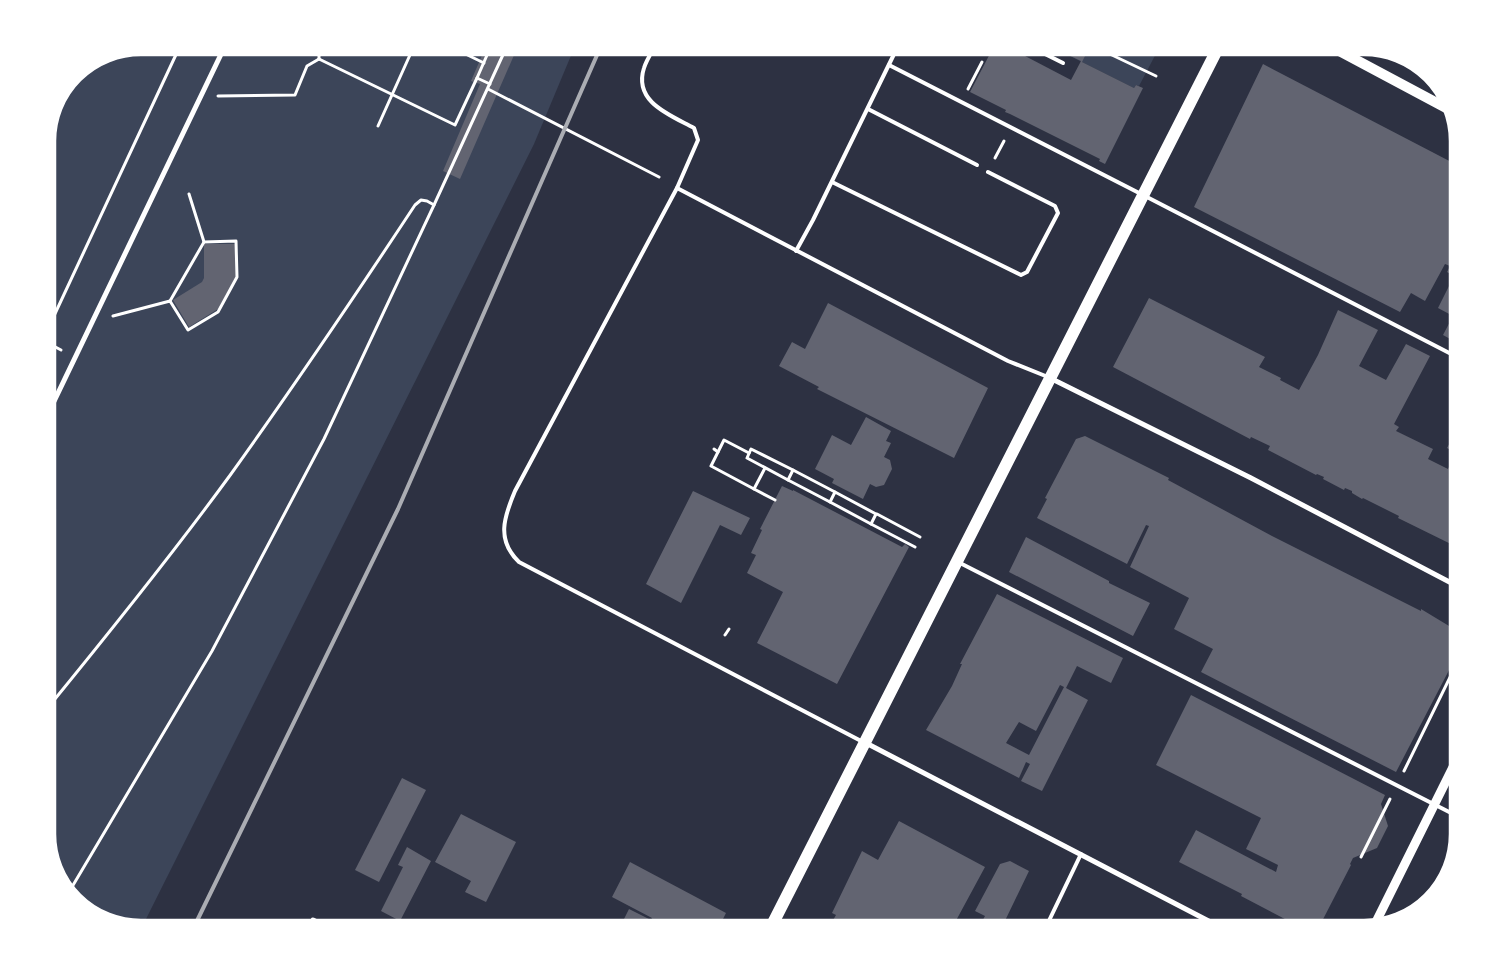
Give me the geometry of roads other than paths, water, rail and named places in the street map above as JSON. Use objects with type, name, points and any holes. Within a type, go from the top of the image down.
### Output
[{"type":"main road","points":[[775,920],[1214,55]]},
{"type":"main road","points":[[1347,55],[1442,106]]},
{"type":"street","points":[[55,399],[221,55]]},
{"type":"street","points":[[1050,378],[1251,478],[1450,581]]},
{"type":"street","points":[[865,743],[1207,920]]},
{"type":"street","points":[[1378,918],[1450,773]]},
{"type":"lane","points":[[650,55],[644,68],[642,84],[646,98],[657,108],[694,128],[698,140],[677,188],[512,498],[506,512],[504,534],[510,553],[519,562],[865,743]]},
{"type":"lane","points":[[796,251],[832,182],[894,55]]},
{"type":"lane","points":[[1047,55],[1063,63]]},
{"type":"lane","points":[[888,66],[1450,353]]},
{"type":"lane","points":[[868,109],[977,165]]},
{"type":"lane","points":[[832,182],[1021,275],[1027,272],[1058,213],[1055,206],[988,172]]},
{"type":"lane","points":[[677,188],[1008,361],[1050,378]]},
{"type":"lane","points":[[956,562],[1450,813]]},
{"type":"lane","points":[[1048,920],[1081,854]]},
{"type":"railway","points":[[197,920],[398,509],[597,55]]}]
